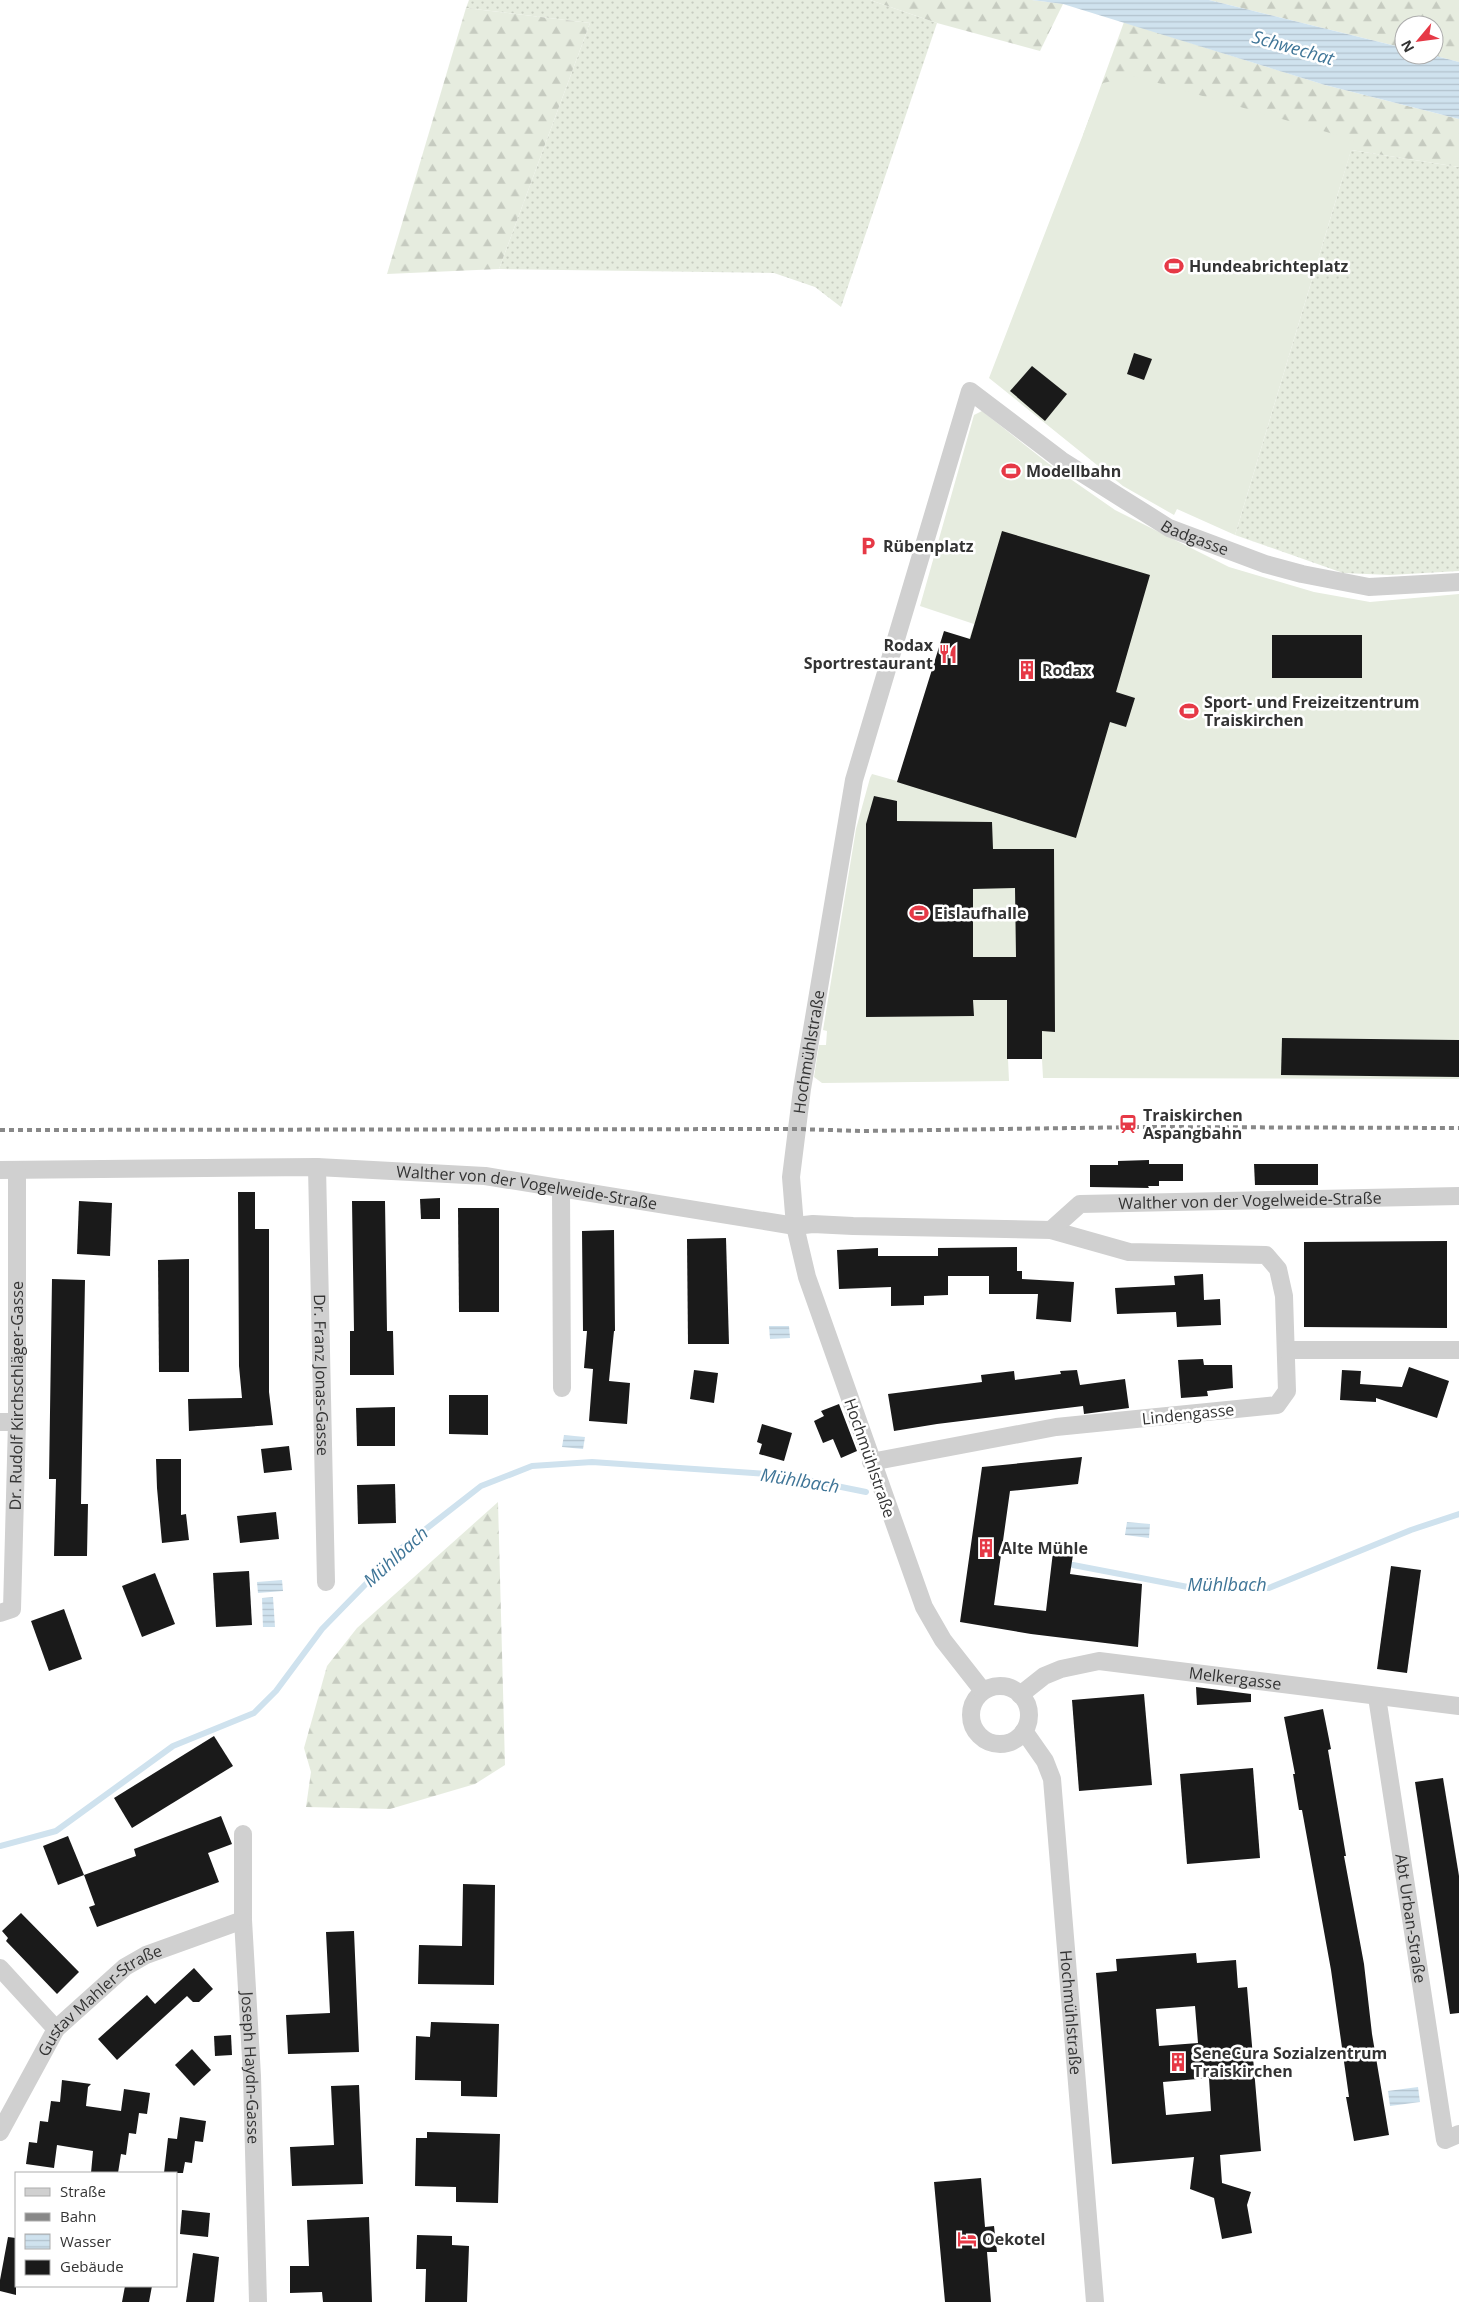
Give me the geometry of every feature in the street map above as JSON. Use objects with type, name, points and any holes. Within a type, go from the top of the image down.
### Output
[{"type":"street","name":"Badgasse","points":[[970,391],[1061,460],[1169,528],[1265,564],[1302,574],[1369,587],[1459,582]]},
{"type":"street","name":"Hochmühlstraße","points":[[970,391],[854,780],[802,1089],[792,1177],[795,1226],[807,1278],[924,1607],[943,1640],[983,1691]]},
{"type":"street","name":"Walther von der Vogelweide-Straße","points":[[8,1170],[317,1168],[485,1176],[795,1226],[813,1224],[1051,1230],[1129,1252],[1266,1255],[1278,1269],[1284,1296],[1287,1350]]},
{"type":"street","name":"Dr. Franz Jonas-Gasse","points":[[317,1168],[326,1582]]},
{"type":"street","name":"Dr. Rudolf Kirchschläger-Gasse","points":[[0,1613],[12,1609],[8,1422],[8,1170]]},
{"type":"street","points":[[561,1188],[562,1388]]},
{"type":"street","name":"Walther von der Vogelweide-Straße","points":[[1051,1230],[1080,1204],[1459,1196]]},
{"type":"street","points":[[1287,1350],[1459,1349]]},
{"type":"street","name":"Lindengasse","points":[[872,1462],[1056,1427],[1277,1404],[1284,1398],[1287,1391],[1287,1350]]},
{"type":"street","name":"Melkergasse","points":[[1020,1695],[1044,1676],[1061,1669],[1099,1661],[1459,1706]]},
{"type":"street","points":[[1002,1686],[1012,1689],[1020,1695],[1028,1712],[1024,1731],[1010,1743],[1000,1744],[983,1739],[976,1732],[970,1715],[976,1698],[983,1691],[992,1687],[1002,1686]]},
{"type":"street","name":"Abt Urban-Straße","points":[[1377,1697],[1452,2137]]},
{"type":"street","name":"Hochmühlstraße","points":[[1024,1731],[1045,1762],[1052,1779],[1095,2302]]},
{"type":"street","name":"Joseph Haydn-Gasse","points":[[243,1834],[243,1920],[252,2076],[258,2302]]},
{"type":"street","name":"Gustav Mahler-Straße","points":[[0,2132],[56,2029],[134,1960],[243,1920]]},
{"type":"street","points":[[0,1968],[56,2029]]},
{"type":"green space","points":[[469,0],[870,0],[937,23],[841,307],[815,287],[774,273],[499,269],[590,23],[466,8]]},
{"type":"green space","points":[[870,0],[1032,0],[1063,4],[1040,51],[937,23]]},
{"type":"green space","points":[[1209,0],[1459,0],[1459,62],[1444,58],[1444,15],[1394,15],[1394,46]]},
{"type":"green space","points":[[466,8],[590,23],[499,269],[387,274]]},
{"type":"green space","points":[[1124,22],[1325,85],[1459,119],[1459,167],[1351,150],[1342,179],[1083,135]]},
{"type":"green space","name":"Hundeabrichteplatz","points":[[1134,76],[1354,140],[1235,535],[1177,509],[1174,515],[1123,486],[989,378],[1103,83]]},
{"type":"green space","points":[[1351,150],[1459,167],[1459,571],[1390,575],[1343,573],[1235,535]]},
{"type":"green space","name":"Sport- und Freizeitzentrum Traiskirchen","points":[[982,411],[1049,464],[1115,510],[1229,567],[1314,592],[1370,602],[1459,594],[1459,1079],[1043,1078],[1042,1059],[1008,1059],[1009,1081],[822,1083],[814,1077],[819,1045],[826,1045],[827,1031],[823,1030],[856,829],[870,778],[872,774],[897,781],[969,639],[974,624],[920,606],[974,415]]},
{"type":"green space","points":[[498,1502],[505,1765],[475,1784],[390,1809],[306,1807],[311,1772],[304,1748],[327,1666],[357,1628]]},
{"type":"water","name":"Schwechat","points":[[1032,0],[1209,0],[1394,46],[1394,65],[1444,65],[1444,58],[1459,62],[1459,119],[1325,85],[1063,4]]},
{"type":"water","points":[[769,1326],[789,1326],[790,1338],[770,1339]]},
{"type":"water","points":[[564,1435],[585,1437],[583,1449],[562,1447]]},
{"type":"water","points":[[1127,1522],[1150,1524],[1149,1538],[1125,1535]]},
{"type":"water","points":[[282,1580],[283,1591],[258,1593],[257,1582]]},
{"type":"water","points":[[273,1597],[275,1627],[263,1627],[262,1598]]},
{"type":"water","points":[[1418,2087],[1420,2102],[1390,2106],[1388,2091]]},
{"type":"building","points":[[1134,353],[1152,359],[1144,380],[1127,374]]},
{"type":"building","points":[[1032,366],[1067,394],[1045,421],[1010,391]]},
{"type":"building","name":"Rodax","points":[[1002,531],[1150,575],[1116,692],[1135,698],[1126,727],[1110,722],[1076,838],[897,782],[944,631],[970,639]]},
{"type":"building","points":[[1272,635],[1362,635],[1362,678],[1272,678]]},
{"type":"building","name":"Eislaufhalle","points":[[874,796],[897,801],[897,821],[992,822],[993,849],[1054,849],[1055,1032],[1042,1031],[1042,1059],[1007,1059],[1007,1000],[973,1000],[974,1016],[866,1017],[866,824]],"holes":[[[1015,888],[1016,957],[973,957],[973,889]]]},
{"type":"building","points":[[1282,1038],[1459,1040],[1459,1077],[1281,1075]]},
{"type":"building","points":[[1149,1160],[1149,1164],[1183,1164],[1183,1181],[1159,1181],[1159,1186],[1148,1186],[1149,1188],[1090,1187],[1090,1165],[1118,1165],[1118,1161]]},
{"type":"building","points":[[1254,1164],[1318,1164],[1318,1185],[1255,1185]]},
{"type":"building","points":[[238,1192],[255,1192],[255,1229],[269,1229],[269,1392],[273,1425],[189,1431],[188,1399],[242,1398],[239,1366]]},
{"type":"building","points":[[440,1198],[440,1219],[421,1219],[420,1199]]},
{"type":"building","points":[[79,1201],[112,1203],[110,1256],[77,1254]]},
{"type":"building","points":[[352,1201],[385,1201],[387,1331],[393,1331],[394,1375],[350,1375],[350,1331],[354,1331]]},
{"type":"building","points":[[458,1208],[499,1208],[499,1312],[459,1312]]},
{"type":"building","points":[[614,1230],[615,1331],[609,1381],[630,1383],[627,1424],[589,1421],[593,1369],[584,1368],[587,1331],[583,1331],[582,1231]]},
{"type":"building","points":[[726,1238],[729,1344],[688,1344],[687,1239]]},
{"type":"building","points":[[1447,1241],[1447,1328],[1304,1327],[1304,1242]]},
{"type":"building","points":[[1017,1247],[1017,1271],[1022,1271],[1022,1279],[1074,1282],[1071,1322],[1036,1319],[1038,1294],[989,1294],[989,1276],[948,1276],[948,1295],[924,1296],[924,1305],[891,1306],[891,1287],[839,1289],[837,1250],[878,1248],[878,1256],[938,1256],[938,1248]]},
{"type":"building","points":[[189,1259],[189,1372],[159,1372],[158,1260]]},
{"type":"building","points":[[1203,1274],[1204,1300],[1220,1299],[1221,1325],[1177,1327],[1176,1312],[1117,1314],[1115,1288],[1175,1285],[1174,1276]]},
{"type":"building","points":[[52,1279],[85,1280],[81,1504],[88,1504],[87,1556],[54,1556],[56,1479],[49,1479]]},
{"type":"building","points":[[1203,1359],[1204,1365],[1232,1365],[1233,1388],[1207,1391],[1208,1396],[1181,1398],[1178,1360]]},
{"type":"building","points":[[1409,1367],[1449,1381],[1437,1418],[1376,1398],[1376,1402],[1340,1400],[1342,1370],[1361,1371],[1360,1384],[1402,1387]]},
{"type":"building","points":[[694,1370],[718,1373],[714,1403],[690,1399]]},
{"type":"building","points":[[1077,1370],[1080,1385],[1125,1379],[1129,1408],[1084,1414],[1083,1406],[894,1431],[888,1394],[982,1382],[981,1375],[1014,1371],[1015,1380],[1061,1374],[1060,1371]]},
{"type":"building","points":[[449,1395],[488,1395],[488,1435],[449,1434]]},
{"type":"building","points":[[839,1404],[857,1451],[841,1458],[833,1439],[823,1443],[814,1421],[824,1416],[821,1411]]},
{"type":"building","points":[[395,1407],[395,1446],[357,1446],[356,1408]]},
{"type":"building","points":[[762,1424],[792,1433],[784,1461],[759,1454],[762,1444],[757,1442]]},
{"type":"building","points":[[289,1446],[292,1470],[264,1473],[261,1449]]},
{"type":"building","points":[[1082,1457],[1078,1484],[1010,1491],[994,1605],[1046,1611],[1053,1552],[1073,1555],[1070,1574],[1142,1584],[1138,1647],[1031,1634],[960,1622],[982,1467]]},
{"type":"building","points":[[156,1459],[181,1459],[181,1515],[186,1514],[189,1540],[162,1543]]},
{"type":"building","points":[[395,1484],[396,1523],[358,1524],[357,1485]]},
{"type":"building","points":[[276,1512],[279,1539],[240,1543],[237,1516]]},
{"type":"building","points":[[1391,1566],[1421,1570],[1407,1673],[1377,1669]]},
{"type":"building","points":[[249,1571],[252,1625],[216,1627],[213,1573]]},
{"type":"building","points":[[155,1573],[175,1624],[142,1637],[122,1586]]},
{"type":"building","points":[[64,1609],[82,1659],[49,1671],[31,1621]]},
{"type":"building","points":[[1196,1687],[1251,1694],[1251,1702],[1197,1705]]},
{"type":"building","points":[[1144,1694],[1152,1785],[1079,1791],[1072,1700]]},
{"type":"building","points":[[1323,1709],[1331,1749],[1328,1750],[1346,1856],[1344,1856],[1364,1964],[1372,2034],[1389,2135],[1354,2141],[1346,2097],[1349,2097],[1331,1970],[1302,1810],[1299,1810],[1293,1774],[1295,1774],[1284,1717]]},
{"type":"building","points":[[214,1736],[233,1766],[132,1828],[114,1798]]},
{"type":"building","points":[[1253,1768],[1260,1858],[1187,1864],[1180,1774]]},
{"type":"building","points":[[1443,1778],[1459,1876],[1459,2013],[1450,2014],[1415,1782]]},
{"type":"building","points":[[221,1816],[232,1844],[208,1853],[219,1882],[97,1927],[89,1907],[95,1905],[84,1875],[136,1856],[134,1849]]},
{"type":"building","points":[[68,1836],[84,1875],[58,1885],[43,1846]]},
{"type":"building","points":[[463,1884],[495,1885],[494,1985],[418,1984],[419,1945],[462,1946]]},
{"type":"building","points":[[21,1913],[79,1972],[57,1994],[6,1941],[8,1938],[2,1931]]},
{"type":"building","points":[[354,1931],[359,2052],[288,2054],[286,2015],[330,2013],[326,1932]]},
{"type":"building","name":"SeneCura Sozialzentrum Traiskirchen","points":[[1196,1953],[1197,1963],[1236,1960],[1238,1988],[1247,1987],[1261,2151],[1220,2155],[1222,2183],[1251,2192],[1247,2205],[1252,2233],[1222,2239],[1214,2198],[1190,2189],[1194,2157],[1112,2164],[1096,1973],[1117,1971],[1116,1959]],"holes":[[[1195,2006],[1198,2043],[1159,2046],[1156,2009]],[[1209,2078],[1211,2111],[1166,2115],[1163,2082]]]},
{"type":"building","points":[[194,1968],[213,1989],[199,2002],[193,2002],[187,1996],[117,2060],[98,2039],[147,1995],[155,2004]]},
{"type":"building","points":[[431,2022],[499,2024],[497,2097],[461,2096],[461,2081],[415,2080],[416,2036],[430,2037]]},
{"type":"building","points":[[231,2035],[232,2055],[215,2056],[214,2036]]},
{"type":"building","points":[[192,2049],[211,2070],[194,2086],[175,2065]]},
{"type":"building","points":[[62,2080],[91,2084],[88,2087],[86,2106],[121,2111],[124,2089],[150,2093],[147,2114],[139,2113],[136,2134],[129,2133],[126,2155],[121,2154],[118,2172],[91,2172],[93,2151],[57,2145],[54,2168],[26,2164],[29,2142],[37,2143],[40,2121],[48,2122],[51,2101],[60,2102]]},
{"type":"building","points":[[359,2085],[363,2184],[292,2186],[290,2147],[334,2145],[331,2086]]},
{"type":"building","points":[[180,2117],[206,2121],[203,2142],[195,2141],[192,2163],[185,2162],[183,2173],[164,2172],[168,2138],[177,2139]]},
{"type":"building","points":[[427,2132],[500,2134],[498,2203],[456,2202],[456,2187],[415,2186],[416,2138],[427,2138]]},
{"type":"building","name":"Oekotel","points":[[981,2178],[985,2227],[994,2226],[997,2252],[987,2252],[991,2302],[945,2302],[934,2182]]},
{"type":"building","points":[[182,2210],[210,2213],[208,2237],[180,2234]]},
{"type":"building","points":[[369,2217],[372,2302],[323,2302],[322,2292],[290,2293],[290,2266],[309,2266],[307,2220]]},
{"type":"building","points":[[417,2235],[452,2236],[452,2245],[469,2246],[467,2302],[425,2302],[426,2269],[416,2269]]},
{"type":"building","points":[[8,2237],[15,2238],[16,2295],[0,2291],[0,2280]]},
{"type":"building","points":[[193,2253],[219,2257],[214,2302],[186,2302]]},
{"type":"building","points":[[125,2287],[152,2287],[149,2302],[122,2302]]},
{"type":"waterway","name":"Mühlbach","points":[[0,1846],[56,1831],[173,1746],[254,1713],[276,1691],[322,1629],[399,1550],[481,1486],[532,1466],[592,1462],[782,1475],[866,1492]]},
{"type":"waterway","name":"Mühlbach","points":[[1073,1565],[1193,1588],[1269,1588],[1411,1530],[1459,1514]]},
{"type":"railway","points":[[0,1130],[797,1129],[862,1131],[1146,1127],[1459,1128]]},
{"type":"place","name":"Hundeabrichteplatz","points":[[1174,266]]},
{"type":"place","name":"Modellbahn","points":[[1011,471]]},
{"type":"place","name":"Rübenplatz","points":[[868,546]]},
{"type":"place","name":"Rodax Sportrestaurant","points":[[948,654]]},
{"type":"place","name":"Rodax","points":[[1027,670]]},
{"type":"place","name":"Sport- und Freizeitzentrum Traiskirchen","points":[[1189,711]]},
{"type":"place","name":"Eislaufhalle","points":[[919,913]]},
{"type":"place","name":"Traiskirchen Aspangbahn","points":[[1128,1124]]},
{"type":"place","name":"Alte Mühle","points":[[986,1548]]},
{"type":"place","name":"SeneCura Sozialzentrum Traiskirchen","points":[[1178,2062]]},
{"type":"place","name":"Oekotel","points":[[967,2239]]}]
